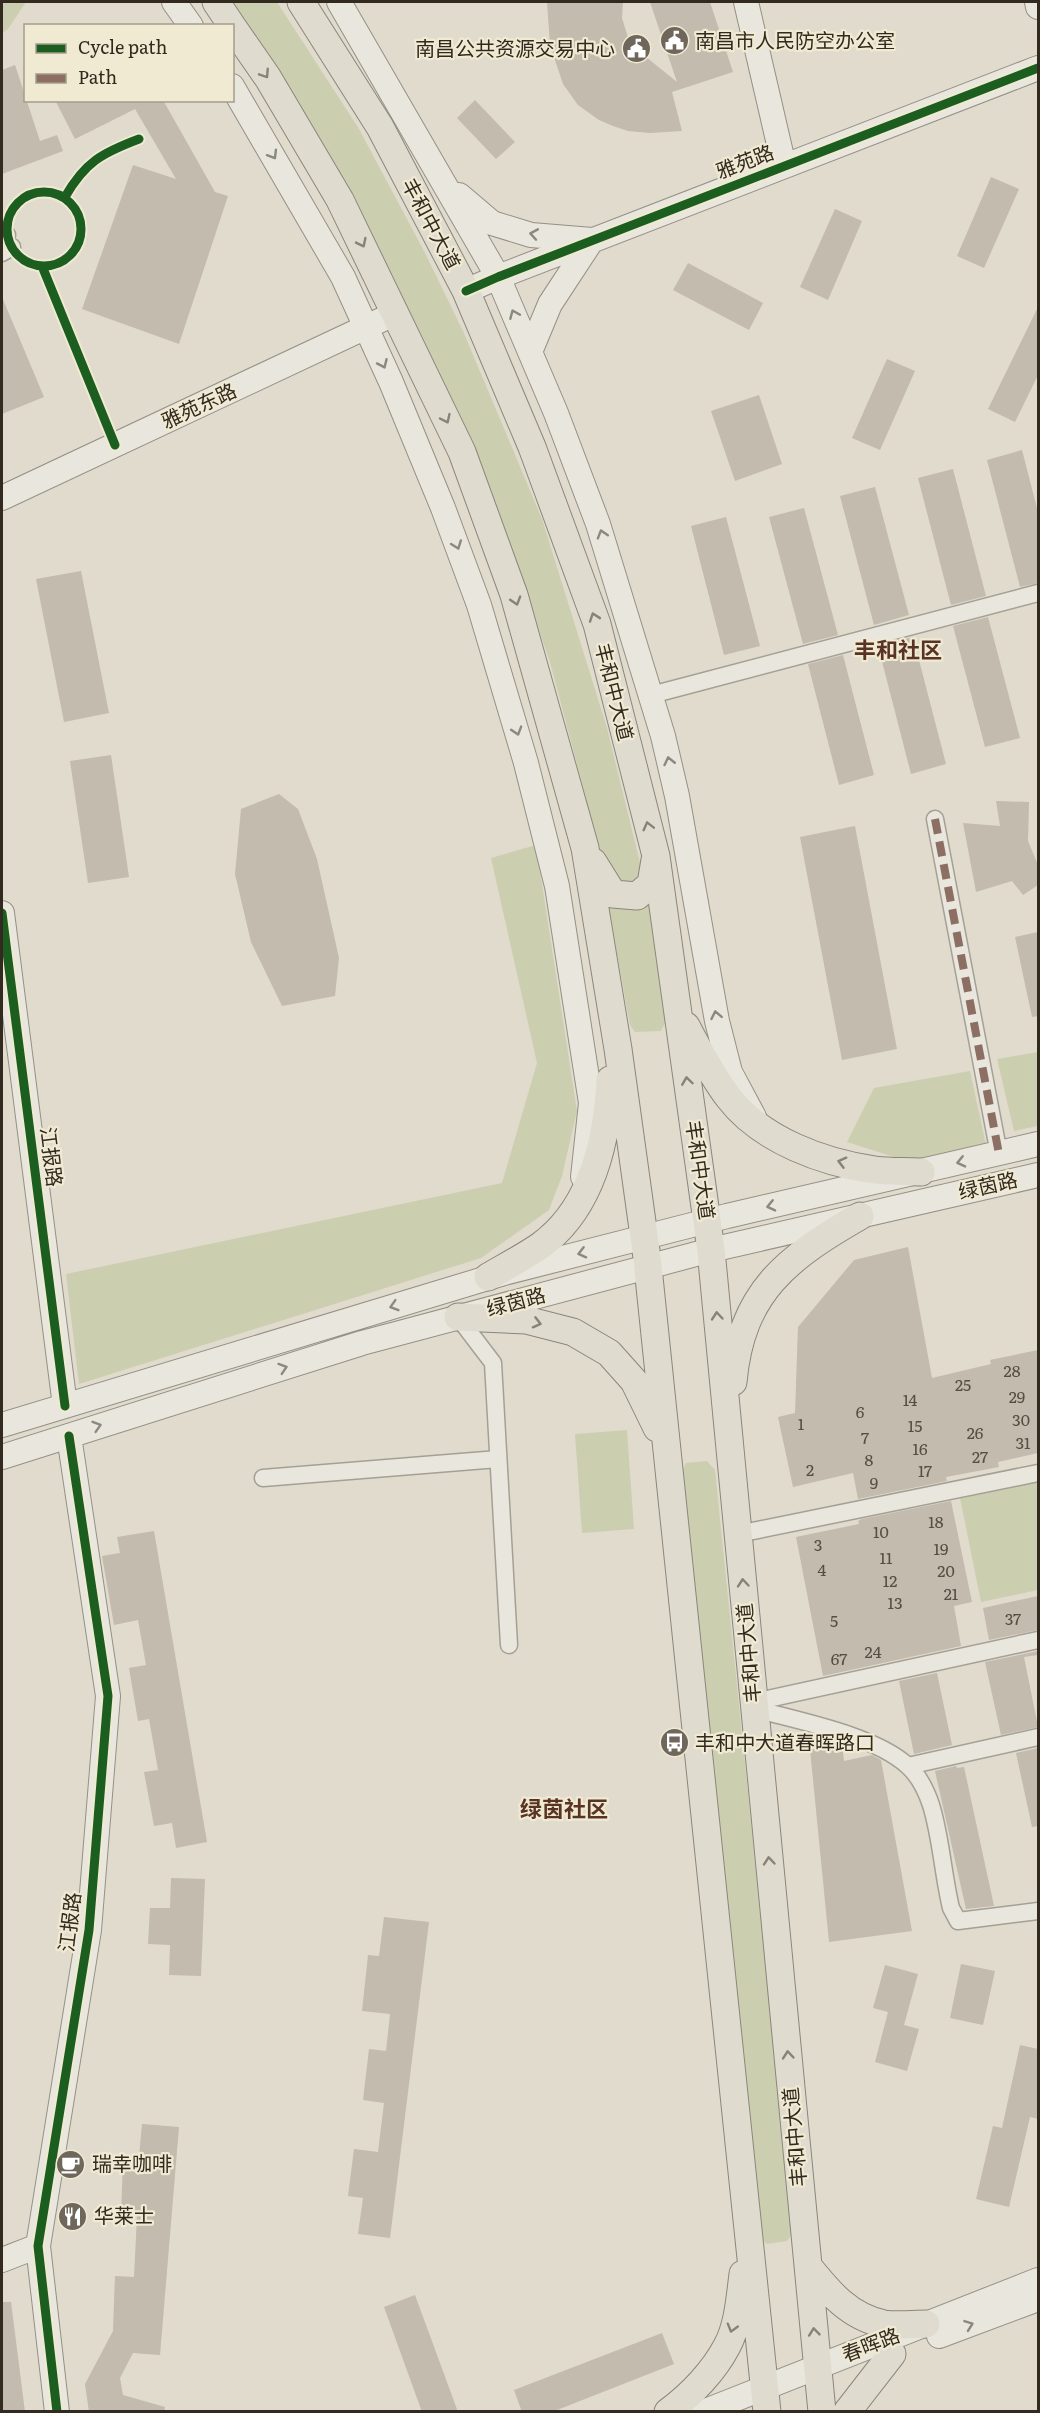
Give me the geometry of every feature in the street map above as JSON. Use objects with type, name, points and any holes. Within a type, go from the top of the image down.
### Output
[{"type":"main road","points":[[174,2],[190,24]]},
{"type":"main road","points":[[216,2],[231,24]]},
{"type":"main road","name":"丰和中大道","points":[[301,2],[380,127],[466,291],[532,447],[597,624],[656,856],[711,1250],[822,2412]]},
{"type":"main road","points":[[339,2],[447,185],[498,277],[598,524],[651,695],[677,796],[717,1021],[730,1072],[759,1127]]},
{"type":"main road","points":[[746,2],[784,166]]},
{"type":"main road","points":[[1037,2],[1038,7]]},
{"type":"main road","points":[[234,29],[268,78],[340,200],[462,453],[514,595],[585,848],[614,1022],[648,1267],[766,2400]]},
{"type":"main road","name":"雅苑路","points":[[466,291],[1038,68]]},
{"type":"main road","points":[[234,90],[338,268],[444,508],[479,604],[526,763],[557,886],[591,1103],[581,1198]]},
{"type":"main road","points":[[447,185],[492,223],[531,235],[592,240],[550,304],[530,352]]},
{"type":"main road","name":"雅苑东路","points":[[2,498],[396,313]]},
{"type":"main road","points":[[585,848],[613,894],[637,896],[651,884],[656,856]]},
{"type":"main road","name":"江报路","points":[[2,913],[65,1406]]},
{"type":"main road","points":[[678,1012],[729,1099],[759,1127],[801,1149],[840,1162],[875,1170],[921,1172]]},
{"type":"main road","points":[[488,1277],[542,1244],[568,1219],[593,1176],[608,1120],[614,1022]]},
{"type":"main road","name":"绿茵路","points":[[2,1425],[488,1277],[707,1221],[1038,1144]]},
{"type":"main road","name":"绿茵路","points":[[2,1457],[362,1342],[711,1250],[1038,1175]]},
{"type":"main road","points":[[729,1437],[735,1359],[748,1316],[766,1287],[788,1262],[818,1240],[860,1216]]},
{"type":"main road","points":[[458,1317],[526,1320],[573,1332],[609,1353],[634,1381],[666,1445]]},
{"type":"main road","name":"江报路","points":[[57,2412],[38,2246],[88,1930],[108,1696],[69,1436]]},
{"type":"main road","points":[[668,2412],[706,2376],[727,2346],[739,2303],[748,2229]]},
{"type":"main road","points":[[2,2260],[38,2246]]},
{"type":"main road","points":[[808,2266],[838,2302],[859,2316],[885,2324],[926,2324]]},
{"type":"main road","name":"春晖路","points":[[738,2412],[926,2324],[1038,2280]]},
{"type":"main road","name":"春晖路","points":[[818,2374],[892,2354],[1038,2299]]},
{"type":"main road","points":[[847,2412],[850,2405],[892,2354]]},
{"type":"main road","name":"春晖路","points":[[703,2412],[766,2400]]},
{"type":"street","points":[[651,695],[1038,593]]},
{"type":"street","points":[[935,819],[999,1154]]},
{"type":"street","points":[[458,1317],[493,1363],[509,1646]]},
{"type":"street","points":[[263,1478],[498,1458]]},
{"type":"street","points":[[738,1534],[1038,1473]]},
{"type":"street","points":[[754,1706],[1038,1640]]},
{"type":"street","points":[[754,1706],[889,1751],[908,1766],[921,1780],[931,1806],[951,1908],[958,1920],[1038,1911]]},
{"type":"street","points":[[908,1766],[1038,1737]]},
{"type":"green space","points":[[2,2],[26,2],[8,29],[2,33]]},
{"type":"green space","points":[[231,2],[277,2],[359,129],[424,251],[463,331],[542,519],[607,728],[646,887],[665,1023],[661,1031],[635,1032],[630,1025],[584,791],[550,662],[498,513],[396,283],[355,201],[294,97]]},
{"type":"green space","points":[[536,845],[577,1111],[562,1176],[549,1210],[481,1258],[79,1384],[66,1274],[502,1183],[537,1063],[491,858]]},
{"type":"green space","points":[[1038,1052],[1038,1126],[1014,1131],[997,1059]]},
{"type":"green space","points":[[970,1071],[986,1145],[922,1160],[897,1158],[847,1142],[874,1088]]},
{"type":"green space","points":[[627,1430],[634,1529],[582,1533],[575,1434]]},
{"type":"green space","points":[[707,1461],[715,1470],[793,2233],[787,2241],[767,2244],[758,2236],[681,1473],[686,1463]]},
{"type":"green space","points":[[1038,1477],[1038,1590],[981,1602],[959,1493]]},
{"type":"building","points":[[547,2],[623,2],[622,18],[630,44],[677,82],[650,2],[710,2],[733,72],[672,92],[682,131],[650,133],[628,131],[613,126],[599,120],[578,105],[563,84],[550,45]]},
{"type":"building","points":[[15,65],[24,92],[24,102],[27,102],[40,141],[57,135],[63,151],[2,174],[2,70]]},
{"type":"building","points":[[475,100],[515,142],[496,159],[457,118]]},
{"type":"building","points":[[56,102],[164,102],[215,192],[228,196],[179,344],[82,309],[133,165],[176,179],[135,109],[75,139]]},
{"type":"building","points":[[991,177],[1019,189],[984,268],[957,256]]},
{"type":"building","points":[[835,209],[862,221],[828,300],[800,287]]},
{"type":"building","points":[[688,263],[763,303],[749,330],[673,290]]},
{"type":"building","points":[[2,297],[44,397],[2,414]]},
{"type":"building","points":[[1038,307],[1038,375],[1015,422],[988,409]]},
{"type":"building","points":[[887,359],[915,371],[880,450],[852,438]]},
{"type":"building","points":[[759,395],[782,464],[735,481],[711,411]]},
{"type":"building","points":[[1022,450],[1038,512],[1038,583],[1020,587],[987,460]]},
{"type":"building","points":[[953,469],[986,596],[951,605],[918,478]]},
{"type":"building","points":[[875,487],[909,615],[874,625],[840,496]]},
{"type":"building","points":[[804,508],[838,635],[803,644],[769,517]]},
{"type":"building","points":[[726,517],[760,646],[724,655],[691,526]]},
{"type":"building","points":[[81,571],[109,713],[64,722],[36,579]]},
{"type":"building","points":[[988,617],[1020,738],[985,747],[953,626]]},
{"type":"building","points":[[913,637],[946,764],[911,774],[878,646]]},
{"type":"building","points":[[843,655],[874,775],[839,785],[808,664]]},
{"type":"building","points":[[111,755],[129,877],[88,883],[70,761]]},
{"type":"building","points":[[279,794],[298,809],[317,859],[339,958],[335,996],[282,1006],[251,942],[235,874],[241,809]]},
{"type":"building","points":[[996,801],[1029,802],[1028,841],[1038,865],[1038,885],[1023,895],[1012,881],[976,892],[963,823],[1000,826]]},
{"type":"building","points":[[855,826],[897,1049],[842,1060],[800,837]]},
{"type":"building","points":[[1038,932],[1038,1016],[1032,1017],[1015,937]]},
{"type":"building","points":[[908,1247],[932,1378],[991,1364],[990,1360],[1038,1350],[1038,1453],[998,1462],[999,1467],[946,1477],[947,1481],[858,1499],[853,1473],[793,1487],[778,1417],[795,1413],[798,1327],[854,1260]]},
{"type":"building","points":[[951,1501],[972,1602],[954,1606],[961,1646],[823,1676],[796,1537],[859,1524],[858,1521],[862,1519]]},
{"type":"building","points":[[154,1531],[207,1842],[176,1848],[172,1823],[154,1826],[144,1772],[158,1770],[149,1719],[138,1721],[129,1668],[146,1665],[138,1620],[114,1625],[102,1556],[120,1553],[117,1537]]},
{"type":"building","points":[[1038,1596],[1038,1630],[989,1640],[983,1608]]},
{"type":"building","points":[[1038,1651],[1038,1655],[1024,1657],[1038,1727],[1001,1735],[985,1662]]},
{"type":"building","points":[[937,1673],[952,1745],[914,1754],[899,1681]]},
{"type":"building","points":[[823,1738],[842,1744],[844,1761],[872,1755],[881,1760],[912,1931],[829,1942],[809,1739]]},
{"type":"building","points":[[1038,1748],[1038,1826],[1032,1827],[1016,1753]]},
{"type":"building","points":[[956,1766],[957,1768],[964,1767],[994,1906],[966,1909],[935,1771]]},
{"type":"building","points":[[171,1878],[205,1879],[201,1976],[169,1975],[170,1945],[148,1944],[150,1908],[170,1908]]},
{"type":"building","points":[[384,1917],[429,1922],[390,2238],[358,2234],[363,2198],[348,2196],[354,2149],[378,2152],[384,2103],[363,2100],[369,2049],[386,2051],[390,2014],[362,2011],[368,1955],[379,1956]]},
{"type":"building","points":[[961,1964],[995,1971],[983,2025],[950,2018]]},
{"type":"building","points":[[885,1965],[918,1974],[904,2025],[919,2029],[907,2071],[875,2062],[888,2012],[873,2008]]},
{"type":"building","points":[[1020,2045],[1038,2049],[1038,2119],[1030,2117],[1009,2207],[976,2199],[993,2126],[1002,2128]]},
{"type":"building","points":[[142,2124],[179,2127],[160,2355],[133,2353],[120,2378],[123,2395],[165,2407],[164,2412],[89,2412],[85,2384],[113,2331],[115,2276],[134,2277],[137,2216],[121,2215],[123,2161],[139,2157]]},
{"type":"building","points":[[415,2295],[458,2412],[422,2412],[384,2307]]},
{"type":"building","points":[[2,2302],[11,2302],[25,2412],[2,2412]]},
{"type":"building","points":[[662,2333],[674,2364],[552,2412],[522,2412],[514,2390]]},
{"type":"marked path","points":[[935,819],[999,1154]]},
{"type":"cycle path","points":[[466,291],[1038,68]]},
{"type":"cycle path","points":[[65,197],[87,167],[105,154],[139,139]]},
{"type":"cycle path","points":[[44,192],[65,198],[75,208],[81,229],[75,250],[65,260],[44,266],[23,260],[13,250],[7,229],[13,208],[23,198],[44,192]]},
{"type":"cycle path","points":[[42,266],[115,445]]},
{"type":"cycle path","points":[[2,913],[65,1406]]},
{"type":"cycle path","points":[[57,2412],[38,2246],[89,1930],[108,1696],[69,1436]]},
{"type":"place","name":"南昌市人民防空办公室","points":[[674,41]]},
{"type":"place","name":"南昌公共资源交易中心","points":[[636,49]]},
{"type":"place","name":"丰和中大道春晖路口","points":[[674,1743]]},
{"type":"place","name":"瑞幸咖啡","points":[[71,2164]]},
{"type":"place","name":"华莱士","points":[[73,2216]]},
{"type":"district","name":"丰和社区","points":[[898,650]]},
{"type":"district","name":"绿茵社区","points":[[564,1809]]}]
